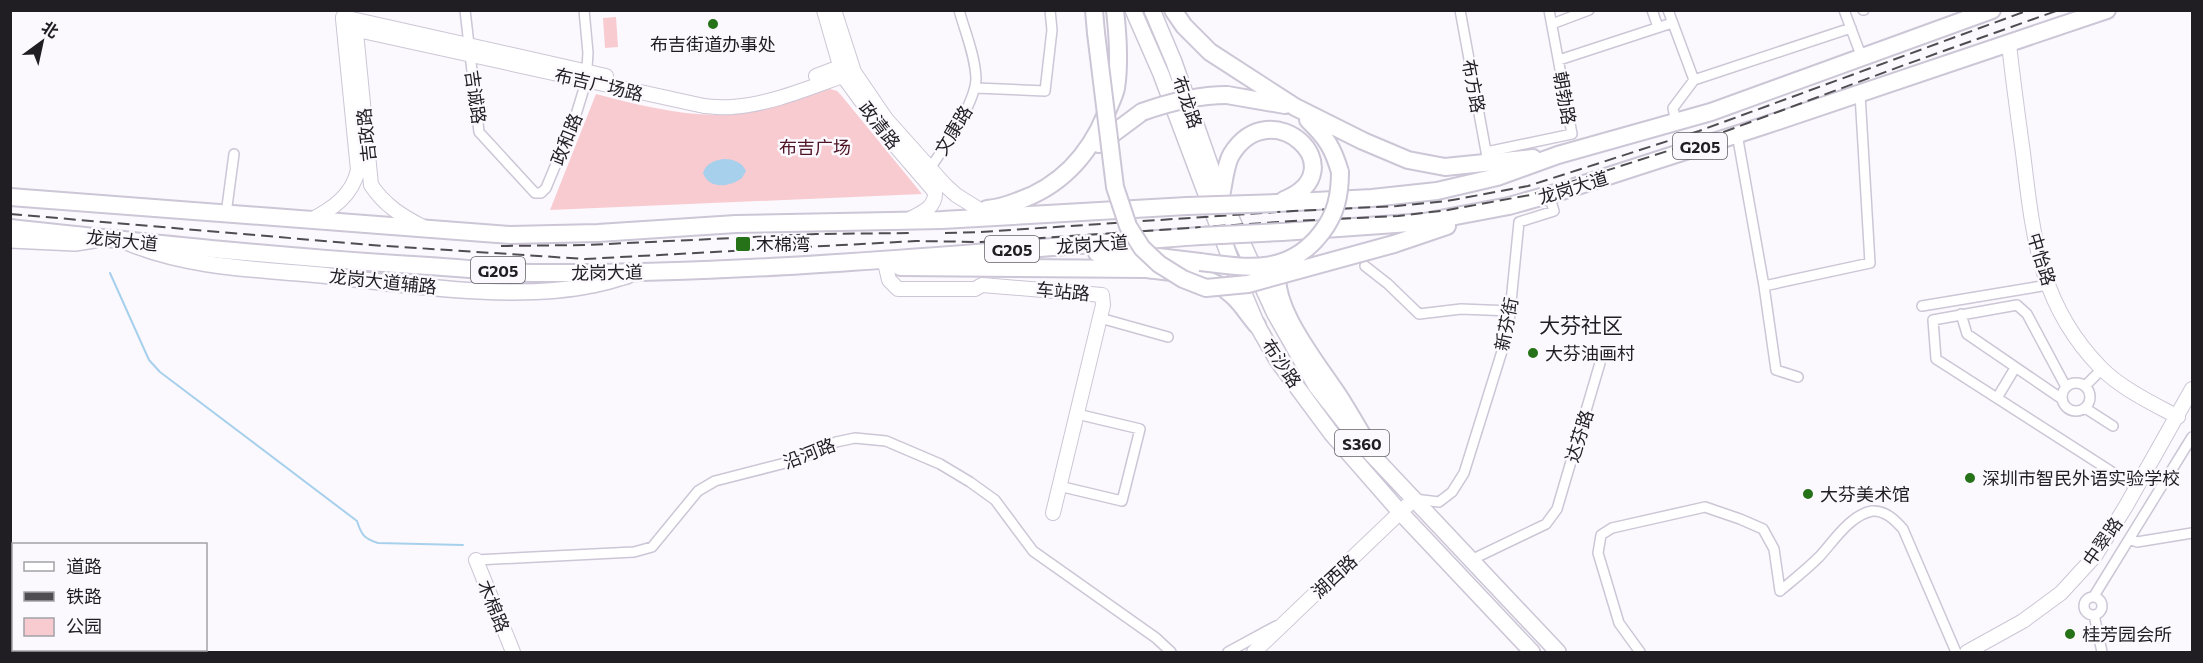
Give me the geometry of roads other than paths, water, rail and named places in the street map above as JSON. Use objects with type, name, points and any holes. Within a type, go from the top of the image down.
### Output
[{"type":"highway","points":[[1094,10],[1115,187],[1128,226],[1142,248],[1159,264],[1183,279],[1206,288],[1248,284],[1394,244],[1500,208]]},
{"type":"highway","points":[[1080,160],[1099,129],[1116,90],[1119,44],[1115,10]]},
{"type":"highway","points":[[1173,10],[1184,26],[1210,52],[1295,107],[1407,160],[1445,167],[1487,157],[1558,155]]},
{"type":"highway","name":"龙岗大道","points":[[10,228],[106,239],[366,262],[534,273],[822,263],[1424,222],[1500,208],[1549,195],[1860,94],[2107,10]]},
{"type":"highway","name":"龙岗大道","points":[[10,197],[510,235],[598,233],[736,224],[942,220],[1372,198],[1437,191],[1497,177],[1558,155],[1711,112],[1862,58],[1977,13]]},
{"type":"highway","points":[[886,267],[1081,253],[1134,254],[1244,267],[1270,266],[1287,262],[1304,253],[1326,226],[1340,191],[1340,172],[1325,136],[1295,107],[1227,95],[1203,95],[1166,103],[1142,112],[1112,133],[1065,175],[1045,189],[996,208],[942,220]]},
{"type":"highway","points":[[1221,196],[1230,158],[1236,148],[1249,137],[1262,131],[1284,131],[1307,146],[1312,156],[1311,174],[1303,190],[1277,203]]},
{"type":"highway","points":[[1376,458],[1338,395],[1308,352],[1284,307],[1278,291],[1276,275],[1280,262],[1288,253],[1303,244],[1396,230],[1424,222]]},
{"type":"highway","points":[[822,263],[886,267],[1146,269],[1186,273],[1214,281],[1234,296],[1257,325]]},
{"type":"main road","name":"布沙路","points":[[1134,10],[1161,74],[1257,325],[1277,360],[1331,433],[1401,512],[1533,652]]},
{"type":"main road","name":"布龙路","points":[[1152,10],[1174,62],[1221,196]]},
{"type":"main road","name":"布沙路","points":[[1221,196],[1274,312],[1316,386],[1360,442],[1558,652]]},
{"type":"main road","points":[[10,240],[75,243],[106,239]]},
{"type":"street","name":"吉诚路","points":[[465,10],[479,132],[530,190],[541,193]]},
{"type":"street","name":"政和路","points":[[541,193],[546,188],[570,130],[587,77],[588,53],[584,10]]},
{"type":"street","name":"政清路","points":[[824,10],[847,69],[926,173],[935,192],[935,200],[929,208],[908,220]]},
{"type":"street","name":"政清路","points":[[834,10],[847,69]]},
{"type":"street","name":"文康路","points":[[926,173],[968,106],[975,88],[973,59],[959,10]]},
{"type":"street","points":[[975,88],[1046,91],[1053,30],[1050,10]]},
{"type":"street","name":"布方路","points":[[1460,10],[1487,157]]},
{"type":"street","name":"朝勃路","points":[[1487,157],[1572,134],[1550,10]]},
{"type":"street","points":[[1552,24],[1589,10]]},
{"type":"street","points":[[1652,10],[1658,27]]},
{"type":"street","points":[[1668,10],[1694,80]]},
{"type":"street","points":[[1844,10],[1862,58]]},
{"type":"street","name":"布吉广场路","points":[[349,19],[469,51],[587,77],[708,98],[732,98],[847,69]]},
{"type":"street","name":"吉政路","points":[[310,221],[331,210],[341,200],[354,182],[358,170],[349,19]]},
{"type":"street","name":"吉政路","points":[[349,19],[371,185],[394,211],[428,230]]},
{"type":"street","points":[[1559,60],[1672,23]]},
{"type":"street","points":[[1676,122],[1673,108],[1694,80],[1851,28]]},
{"type":"street","name":"中怡路","points":[[2009,44],[2032,229],[2044,277],[2072,334],[2102,369],[2135,394],[2178,417]]},
{"type":"street","points":[[1764,286],[1870,263],[1860,94]]},
{"type":"street","points":[[1737,134],[1764,286],[1776,370],[1798,378]]},
{"type":"street","points":[[226,214],[234,154]]},
{"type":"street","name":"政清路","points":[[926,173],[980,210]]},
{"type":"street","name":"新芬街","points":[[1414,499],[1439,502],[1452,492],[1464,473],[1508,332],[1519,222],[1554,211],[1549,195]]},
{"type":"street","points":[[1365,266],[1388,284],[1419,314],[1461,309],[1511,311]]},
{"type":"street","name":"车站路","points":[[886,267],[890,280],[898,289],[975,289],[982,285],[1102,295],[1104,299],[1100,318],[1053,513]]},
{"type":"street","points":[[1922,306],[2048,285]]},
{"type":"street","points":[[2066,387],[2027,314],[2017,305],[1934,320],[1936,358],[2137,488]]},
{"type":"street","points":[[1961,314],[1967,334],[2062,399],[2064,404],[2072,410],[2085,408],[2090,394],[2085,386],[2075,382],[2066,387],[2062,399]]},
{"type":"street","points":[[1100,318],[1168,336]]},
{"type":"street","name":"达芬路","points":[[1471,560],[1545,524],[1557,508],[1600,363]]},
{"type":"street","points":[[1997,398],[2015,368]]},
{"type":"street","points":[[2085,386],[2102,369]]},
{"type":"street","name":"中翠路","points":[[1967,652],[1988,648],[2061,593],[2094,556],[2137,488],[2193,389]]},
{"type":"street","points":[[2085,408],[2113,426]]},
{"type":"street","points":[[1059,486],[1122,501],[1140,429],[1077,414]]},
{"type":"street","points":[[2102,652],[2094,615],[2100,613],[2103,607],[2101,601],[2094,596],[2193,437]]},
{"type":"street","name":"沿河路","points":[[476,560],[634,552],[652,547],[698,491],[715,481],[797,460],[836,442],[855,438],[886,441],[940,464],[970,482],[995,501],[1033,551],[1156,638],[1171,652]]},
{"type":"street","name":"湖西路","points":[[1254,652],[1352,561],[1414,499]]},
{"type":"street","points":[[1640,652],[1619,624],[1598,553],[1602,535],[1612,528],[1705,507],[1763,529],[1774,549],[1780,591],[1818,558],[1859,516],[1872,511],[1883,512],[1903,529],[1956,652]]},
{"type":"street","points":[[2129,539],[2137,542],[2193,533]]},
{"type":"street","name":"木棉路","points":[[476,560],[513,652]]},
{"type":"street","points":[[1228,652],[1262,632],[1282,624]]},
{"type":"water","points":[[724,159],[734,160],[742,165],[746,171],[742,178],[726,185],[710,182],[703,173],[704,170],[711,163]]},
{"type":"waterway","points":[[110,273],[149,360],[160,372],[357,521],[366,538],[378,543],[463,545]]},
{"type":"railway","points":[[945,233],[1397,206],[1447,201],[1528,186],[1699,131],[2029,10]]},
{"type":"railway","points":[[10,214],[371,245],[585,259],[916,241],[981,242],[1398,216],[1448,210],[1530,195],[1702,140],[2059,10]]},
{"type":"railway","points":[[501,246],[587,245],[816,234],[912,233]]},
{"type":"place","name":"布吉街道办事处","points":[[713,24]]},
{"type":"place","name":"木棉湾","points":[[743,244]]},
{"type":"place","name":"大芬油画村","points":[[1533,353]]},
{"type":"place","name":"深圳市智民外语实验学校","points":[[1970,478]]},
{"type":"place","name":"大芬美术馆","points":[[1808,494]]},
{"type":"place","name":"桂芳园会所","points":[[2070,634]]},
{"type":"district","name":"大芬社区","points":[[1581,324]]},
{"type":"park label","name":"布吉广场","points":[[815,147]]}]
